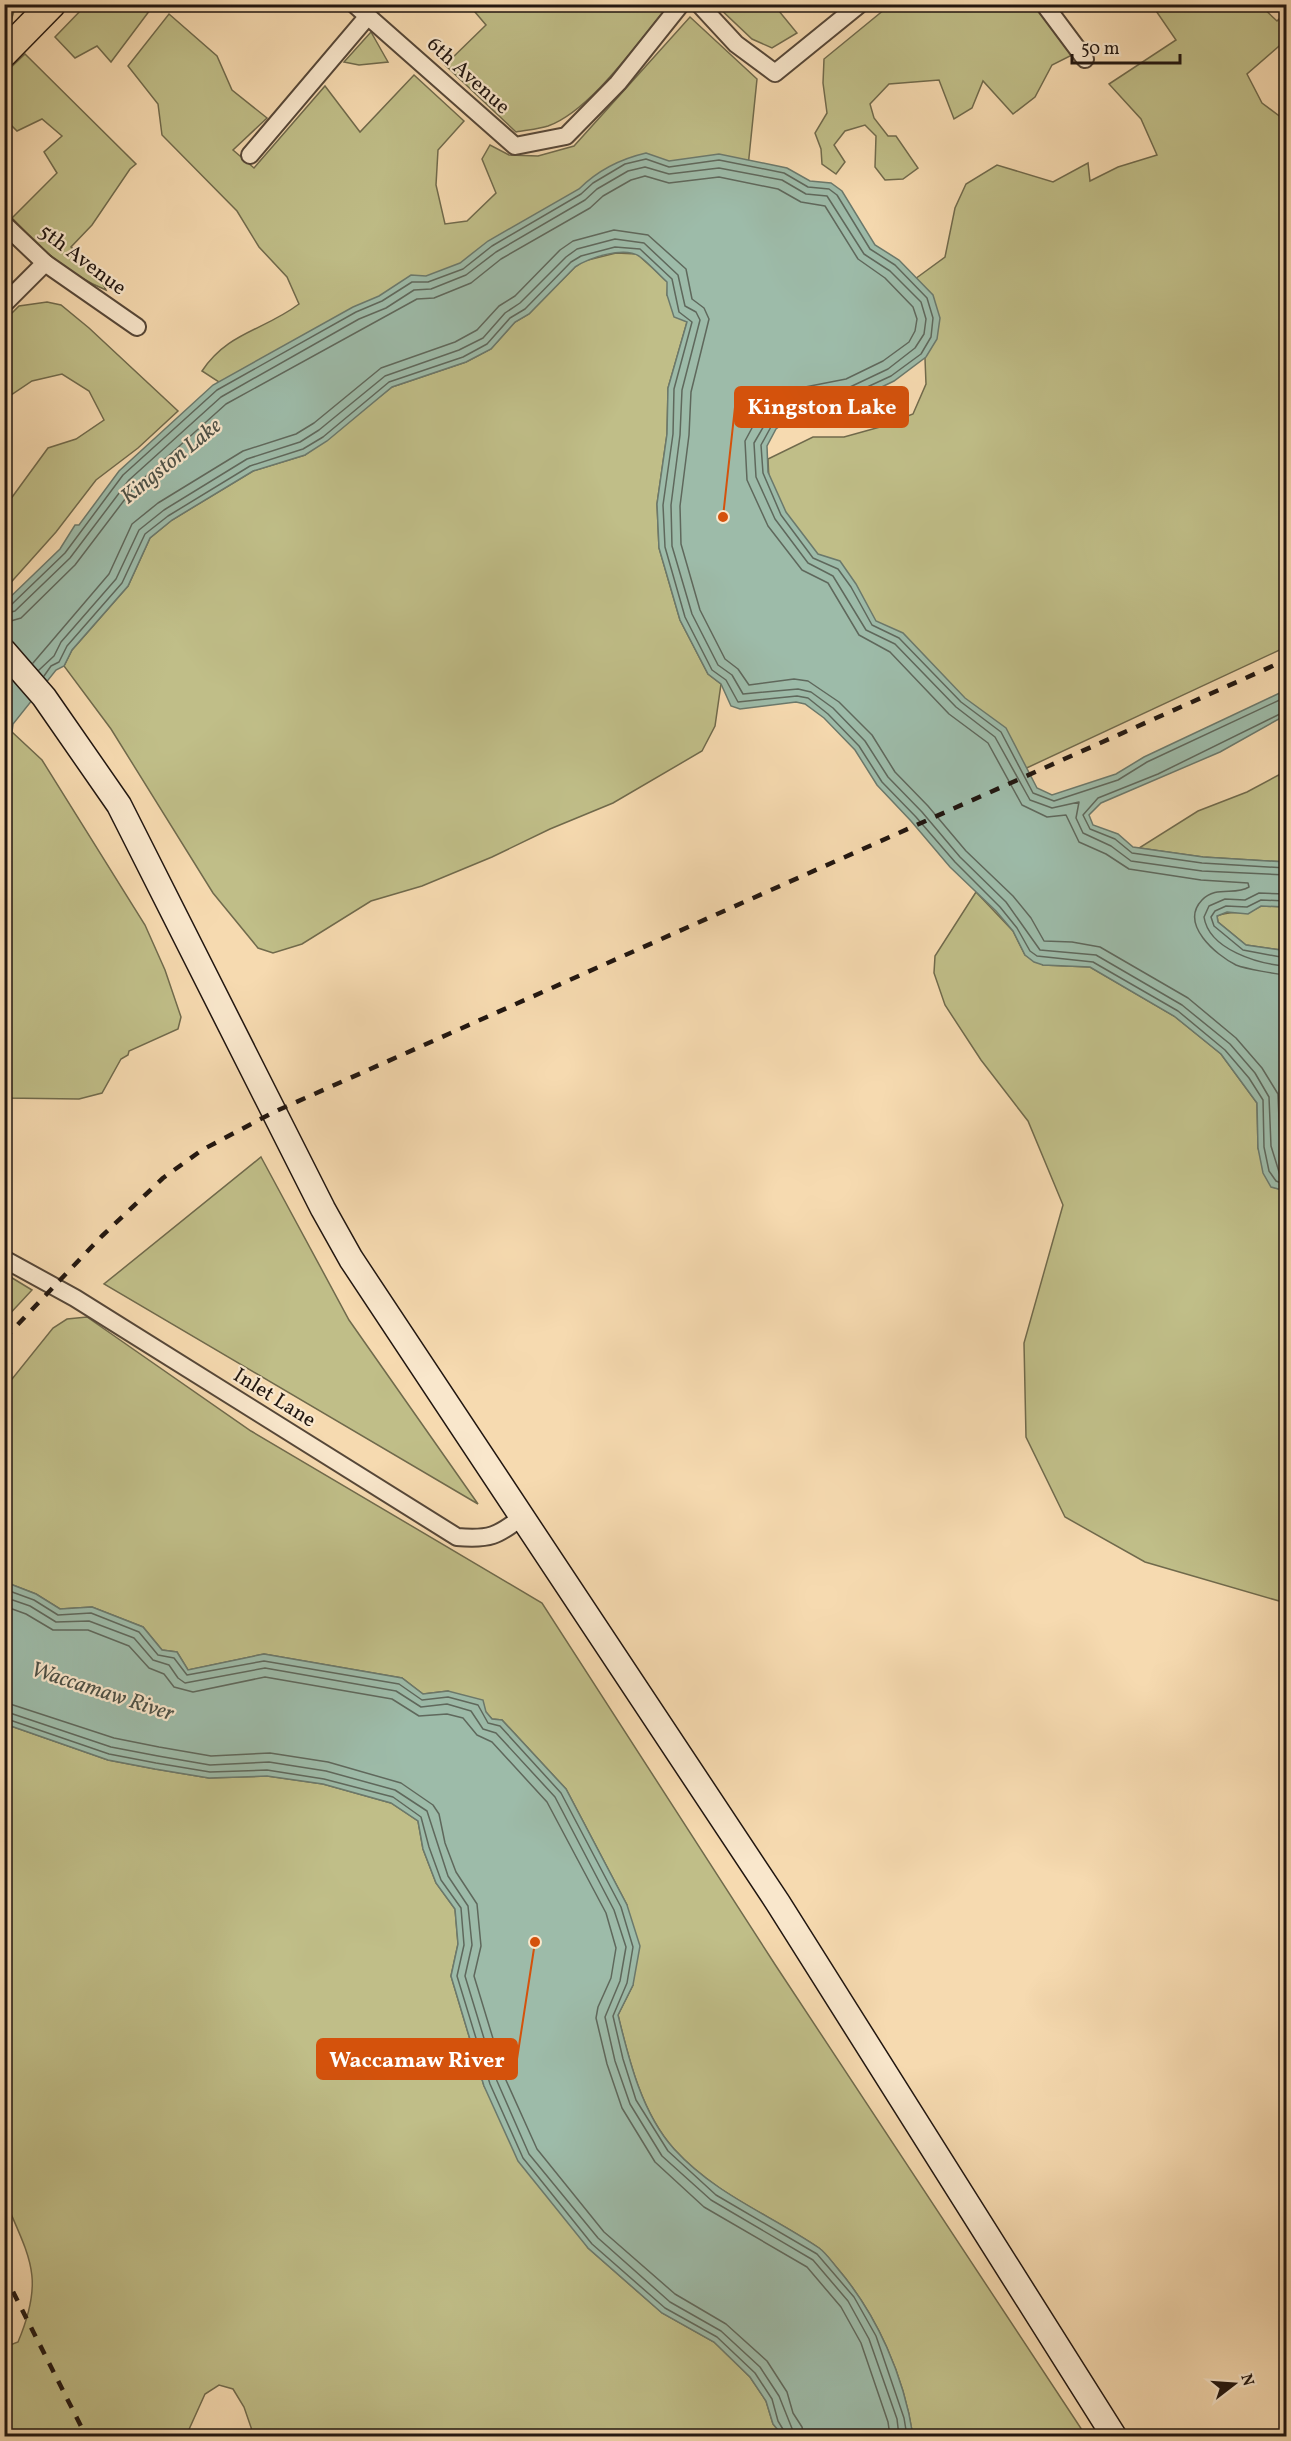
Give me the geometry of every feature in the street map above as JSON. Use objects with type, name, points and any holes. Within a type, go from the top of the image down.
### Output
[{"type":"main road","points":[[4,52],[52,4]]},
{"type":"main road","points":[[4,651],[44,697],[119,805],[312,1188],[351,1259],[524,1516],[778,1903],[1114,2436]]},
{"type":"street","name":"6th Avenue","points":[[354,4],[515,146],[566,136],[618,83],[681,4]]},
{"type":"street","points":[[699,4],[736,44],[775,73],[860,4]]},
{"type":"street","points":[[1044,4],[1085,59]]},
{"type":"street","points":[[250,155],[368,16]]},
{"type":"street","name":"5th Avenue","points":[[4,224],[45,263],[137,327]]},
{"type":"street","points":[[4,304],[45,263]]},
{"type":"street","name":"Inlet Lane","points":[[4,1259],[75,1298],[457,1537],[484,1539],[503,1532],[524,1516]]},
{"type":"shaded area","points":[[5,5],[20,5],[14,11],[5,41]]},
{"type":"shaded area","points":[[86,5],[152,5],[111,62],[97,46],[75,58],[55,37]]},
{"type":"shaded area","points":[[469,5],[669,5],[614,73],[581,105],[565,118],[548,126],[516,132],[445,65],[486,25]]},
{"type":"shaded area","points":[[716,5],[774,5],[797,33],[772,48],[752,39]]},
{"type":"shaded area","points":[[890,5],[1033,5],[1074,54],[1052,65],[1035,97],[1013,114],[983,81],[972,108],[954,119],[939,80],[889,84],[870,104],[874,118],[888,136],[896,136],[918,168],[903,179],[885,180],[875,167],[876,136],[865,125],[845,131],[834,145],[845,162],[836,174],[822,164],[821,149],[815,133],[827,113],[823,83],[824,59]]},
{"type":"shaded area","points":[[1152,5],[1260,5],[1277,21],[1286,12],[1286,40],[1247,74],[1262,103],[1286,121],[1286,647],[1018,772],[945,703],[770,502],[768,459],[813,437],[844,437],[880,427],[913,414],[926,384],[924,333],[915,279],[945,257],[955,208],[966,184],[997,165],[1053,182],[1088,163],[1090,181],[1118,167],[1157,155],[1141,119],[1109,84],[1176,40]]},
{"type":"shaded area","points":[[169,14],[217,56],[232,90],[267,118],[233,150],[254,168],[325,86],[360,132],[414,75],[464,121],[438,150],[436,185],[445,224],[467,221],[496,193],[482,159],[490,145],[509,155],[538,156],[574,146],[690,17],[757,79],[748,167],[225,386],[202,371],[212,358],[235,340],[299,304],[287,277],[259,247],[237,211],[162,135],[158,104],[128,66]]},
{"type":"shaded area","points":[[371,32],[388,62],[359,65],[344,62]]},
{"type":"shaded area","points":[[25,54],[136,164],[130,169],[92,225],[71,247],[95,267],[106,290],[66,268],[12,218],[57,173],[44,152],[62,136],[42,119],[17,131],[5,119],[4,74]]},
{"type":"shaded area","points":[[616,253],[637,254],[668,282],[667,295],[687,322],[668,388],[667,434],[657,504],[659,548],[680,620],[708,674],[721,684],[715,726],[702,751],[613,803],[422,886],[371,901],[302,944],[273,953],[258,948],[213,893],[111,729],[64,666],[72,650],[128,586],[150,538],[172,520],[253,471],[305,455],[392,387],[466,362],[491,349],[515,322],[529,314],[575,267],[584,261]]},
{"type":"shaded area","points":[[47,302],[61,305],[89,328],[178,411],[138,448],[96,480],[56,532],[5,589],[5,495],[10,500],[48,448],[76,439],[104,420],[89,391],[62,374],[32,381],[5,399],[5,320],[19,306]]},
{"type":"shaded area","points":[[12,732],[42,760],[145,925],[165,970],[181,1017],[178,1029],[129,1051],[128,1055],[121,1059],[102,1093],[79,1099],[5,1098],[4,735]]},
{"type":"shaded area","points":[[1286,771],[1286,862],[1203,857],[1139,848],[1198,811],[1247,792]]},
{"type":"shaded area","points":[[976,892],[1013,931],[1025,955],[1043,965],[1090,967],[1174,1016],[1221,1054],[1257,1103],[1258,1148],[1272,1187],[1286,1191],[1286,1603],[1145,1562],[1065,1517],[1026,1437],[1024,1343],[1063,1205],[1028,1121],[981,1060],[945,1005],[934,973],[935,956]]},
{"type":"shaded area","points":[[1261,906],[1286,907],[1286,954],[1281,950],[1246,945],[1218,922],[1217,916],[1249,911]]},
{"type":"shaded area","points":[[261,1157],[349,1320],[478,1504],[104,1284]]},
{"type":"shaded area","points":[[4,1273],[32,1290],[5,1319],[4,1319]]},
{"type":"shaded area","points":[[87,1317],[251,1431],[542,1603],[776,1966],[1086,2436],[913,2436],[903,2391],[887,2347],[865,2306],[829,2258],[819,2248],[725,2192],[690,2165],[674,2149],[663,2135],[645,2103],[632,2068],[618,2015],[633,1985],[627,1905],[566,1789],[502,1720],[492,1719],[486,1712],[448,1691],[423,1694],[402,1678],[264,1654],[188,1670],[177,1652],[162,1650],[143,1627],[92,1607],[60,1609],[36,1594],[5,1582],[4,1389],[53,1328],[67,1319]]},
{"type":"shaded area","points":[[5,1724],[108,1760],[155,1769],[209,1778],[267,1776],[323,1784],[391,1803],[418,1821],[423,1849],[436,1883],[455,1909],[458,1944],[451,1976],[484,2086],[588,2248],[662,2313],[714,2342],[750,2377],[766,2401],[773,2424],[783,2436],[254,2436],[244,2407],[233,2389],[219,2385],[205,2394],[186,2436],[5,2436],[5,2347],[18,2342],[31,2301],[32,2285],[27,2254],[5,2200]]},
{"type":"water","points":[[646,153],[669,161],[719,154],[787,168],[810,181],[831,183],[842,191],[875,245],[899,260],[933,295],[940,318],[937,339],[926,357],[894,381],[855,400],[809,408],[795,415],[776,429],[767,446],[768,472],[786,512],[818,554],[840,561],[856,584],[876,621],[903,633],[965,698],[1006,728],[1037,788],[1052,795],[1116,774],[1144,757],[1286,690],[1286,715],[1220,752],[1101,803],[1089,815],[1093,825],[1118,834],[1133,847],[1203,857],[1286,862],[1286,907],[1261,906],[1248,914],[1227,912],[1217,916],[1218,922],[1246,945],[1281,950],[1286,954],[1286,1191],[1271,1187],[1263,1173],[1258,1148],[1257,1103],[1221,1054],[1174,1016],[1090,967],[1043,965],[1034,962],[1025,955],[1013,931],[996,911],[950,867],[877,785],[855,750],[824,718],[805,704],[796,702],[740,709],[731,706],[721,684],[708,674],[680,620],[659,548],[657,504],[667,434],[668,388],[687,322],[674,317],[667,295],[667,282],[643,259],[632,253],[606,254],[575,267],[529,314],[515,322],[491,349],[466,362],[392,387],[327,441],[305,455],[253,471],[172,520],[150,538],[128,586],[72,650],[64,666],[56,670],[13,724],[12,732],[5,735],[4,603],[60,549],[75,525],[79,525],[119,471],[213,385],[353,307],[379,296],[411,275],[426,276],[460,263],[488,241],[579,189],[602,171],[627,158]]},
{"type":"water","points":[[5,1582],[36,1594],[60,1609],[92,1607],[143,1627],[162,1650],[177,1652],[188,1670],[264,1654],[402,1678],[423,1694],[448,1691],[483,1700],[486,1712],[492,1719],[502,1720],[566,1789],[627,1905],[640,1946],[633,1985],[618,2015],[638,2086],[653,2120],[674,2149],[707,2179],[819,2248],[829,2258],[865,2306],[887,2347],[903,2391],[913,2436],[783,2436],[773,2424],[766,2401],[750,2377],[714,2342],[662,2313],[588,2248],[518,2161],[484,2086],[451,1976],[458,1944],[455,1909],[436,1883],[423,1849],[418,1821],[391,1803],[323,1784],[267,1776],[209,1778],[155,1769],[108,1760],[5,1724]]},
{"type":"railway","points":[[4,1339],[102,1236],[163,1178],[202,1150],[274,1112],[1286,660]]},
{"type":"railway","points":[[4,2274],[86,2436]]},
{"type":"place","name":"Kingston Lake","points":[[723,517]]},
{"type":"place","name":"Waccamaw River","points":[[535,1942]]}]
